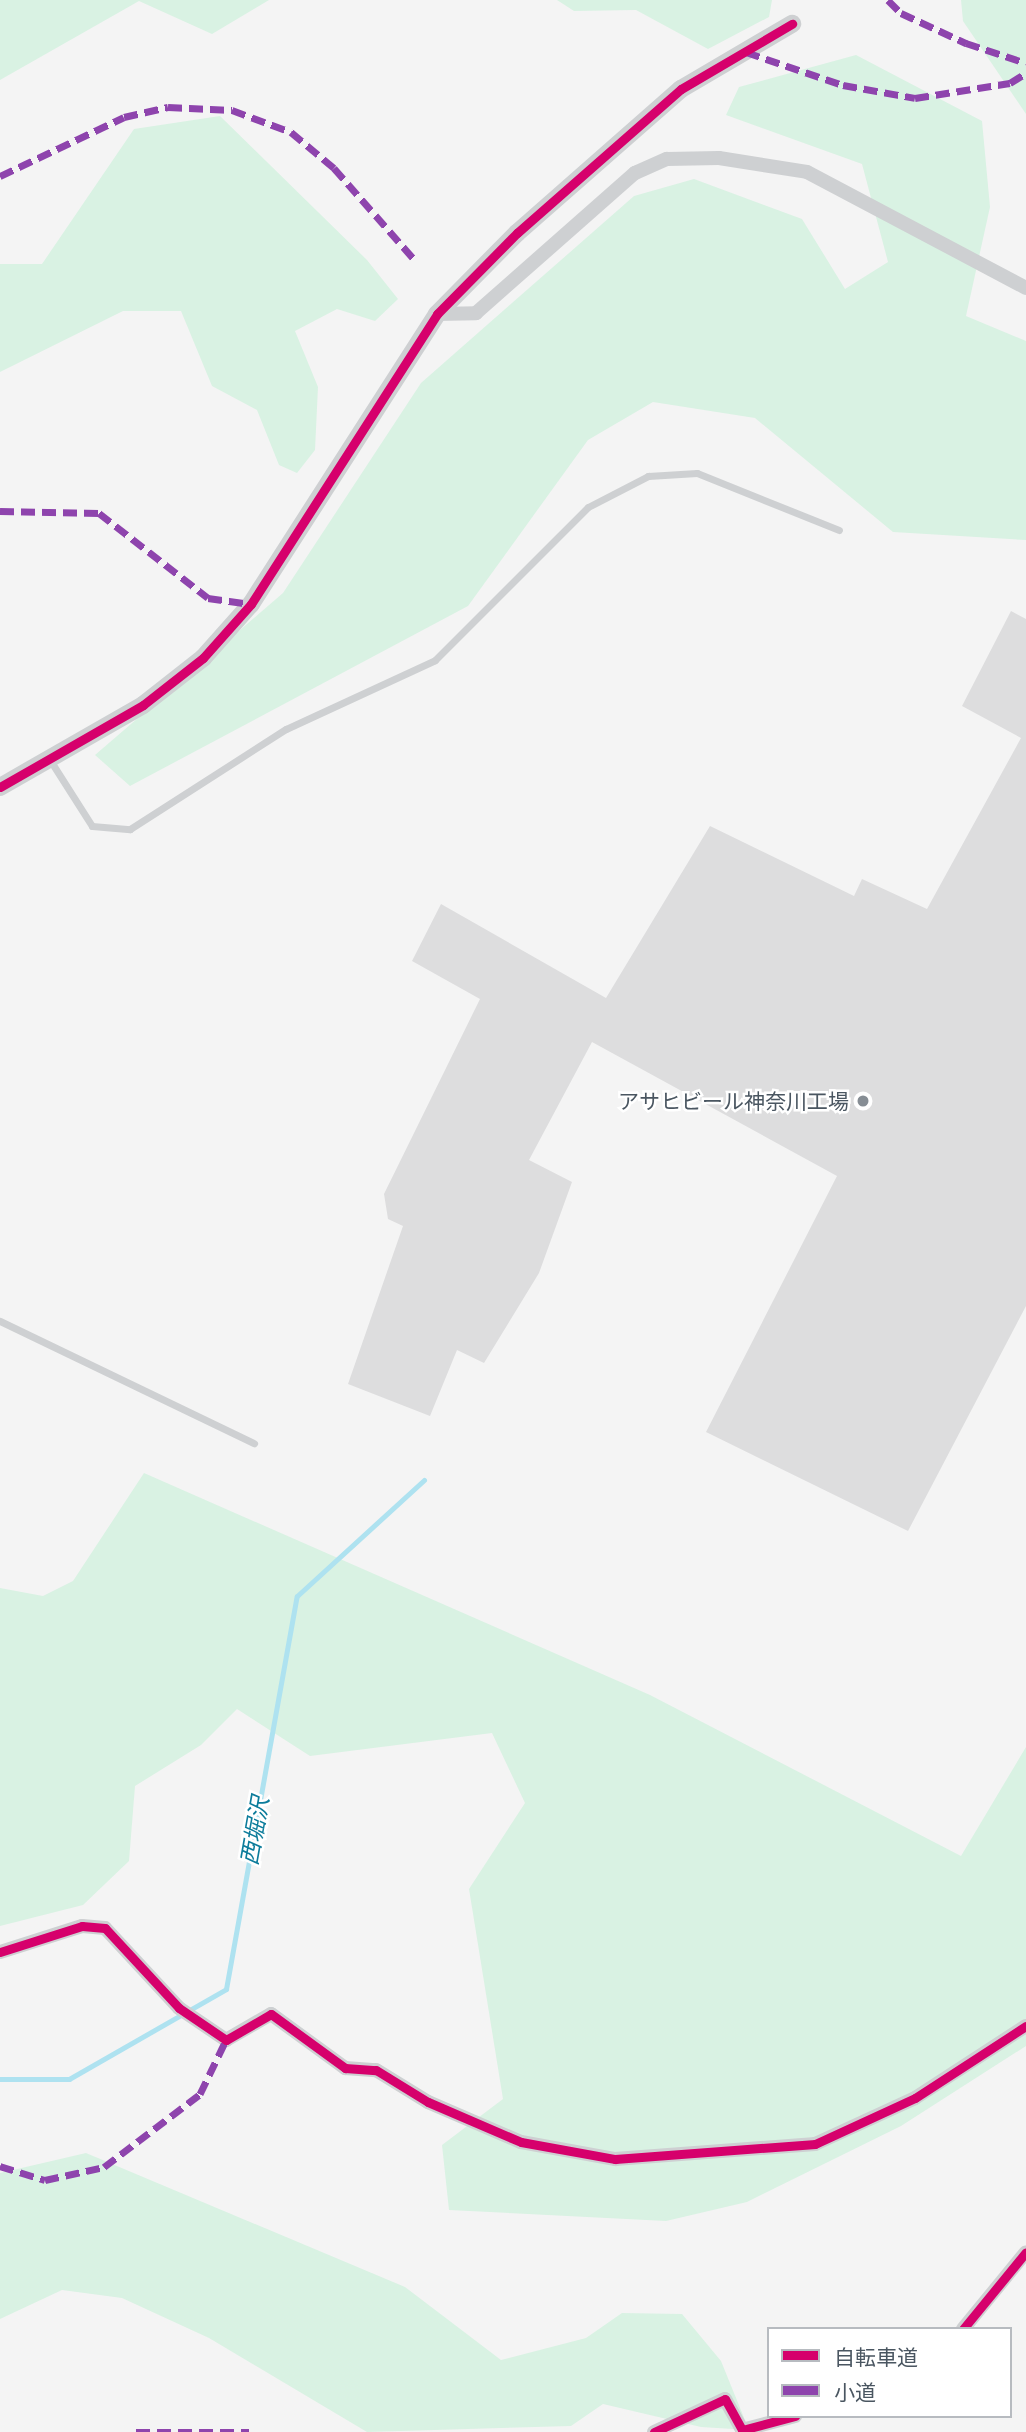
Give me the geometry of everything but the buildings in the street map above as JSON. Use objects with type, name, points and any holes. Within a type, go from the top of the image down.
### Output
[{"type":"street","points":[[0,787],[50,761],[153,697],[203,658],[251,604],[437,314],[681,89],[792,24]]},
{"type":"street","points":[[437,314],[476,313],[635,173],[667,159],[719,158],[807,172],[1026,288]]},
{"type":"street","points":[[0,1952],[82,1926],[106,1928],[179,2008],[226,2040],[271,2014],[345,2068],[376,2070],[428,2102],[521,2142],[615,2159],[815,2144],[915,2098],[1026,2026]]},
{"type":"street","points":[[965,2327],[1026,2252]]},
{"type":"street","points":[[654,2432],[725,2399],[742,2430],[787,2418]]},
{"type":"lane","points":[[50,761],[92,826],[130,829],[286,729],[435,660],[587,507],[648,476],[697,473],[839,530]]},
{"type":"lane","points":[[0,1321],[254,1443]]},
{"type":"green space","points":[[0,0],[269,0],[212,34],[139,1],[0,80]]},
{"type":"green space","points":[[557,0],[772,0],[769,17],[708,49],[636,10],[574,11]]},
{"type":"green space","points":[[961,0],[1026,0],[1026,114],[963,21]]},
{"type":"green space","points":[[856,55],[982,121],[990,207],[966,316],[1026,341],[1026,540],[893,532],[755,418],[653,402],[588,440],[468,606],[130,786],[95,755],[283,593],[421,383],[634,196],[694,179],[802,219],[845,289],[888,262],[862,164],[726,115],[739,87]]},
{"type":"green space","points":[[220,116],[367,260],[398,299],[375,321],[337,309],[295,331],[318,387],[315,450],[297,473],[279,465],[257,410],[212,386],[181,311],[123,311],[0,372],[0,264],[42,264],[134,129]]},
{"type":"green space","points":[[144,1473],[650,1695],[961,1856],[1026,1747],[1026,2046],[901,2126],[747,2202],[666,2221],[449,2210],[442,2145],[503,2099],[469,1889],[525,1803],[492,1733],[310,1756],[237,1709],[201,1745],[135,1786],[129,1861],[83,1905],[0,1926],[0,1588],[43,1596],[73,1581]]},
{"type":"green space","points":[[86,2153],[405,2287],[501,2360],[586,2338],[622,2313],[682,2314],[721,2361],[749,2430],[701,2427],[603,2404],[571,2426],[367,2432],[209,2338],[122,2298],[62,2290],[0,2319],[0,2173]]},
{"type":"waterway","name":"西堀沢","points":[[0,2079],[69,2079],[226,1989],[297,1596],[424,1480]]},
{"type":"marked path","points":[[888,0],[901,13],[966,43],[1026,63]]},
{"type":"marked path","points":[[746,52],[843,85],[915,98],[1010,83],[1026,73]]},
{"type":"marked path","points":[[0,176],[124,117],[168,107],[232,110],[291,132],[334,168],[413,258]]},
{"type":"marked path","points":[[0,511],[99,513],[208,598],[251,604]]},
{"type":"marked path","points":[[0,2166],[45,2180],[104,2167],[200,2094],[226,2040]]},
{"type":"marked path","points":[[136,2432],[249,2432]]},
{"type":"cycle path","points":[[0,787],[143,705],[203,658],[251,604],[437,314],[517,233],[681,89],[792,24]]},
{"type":"cycle path","points":[[0,1952],[82,1926],[105,1928],[179,2008],[226,2040],[271,2014],[345,2068],[376,2070],[428,2102],[521,2142],[615,2159],[815,2144],[915,2098],[1026,2026]]},
{"type":"cycle path","points":[[965,2327],[1026,2252]]},
{"type":"cycle path","points":[[654,2432],[725,2399],[742,2430],[787,2418]]},
{"type":"place","name":"アサヒビール神奈川工場","points":[[863,1101]]}]
